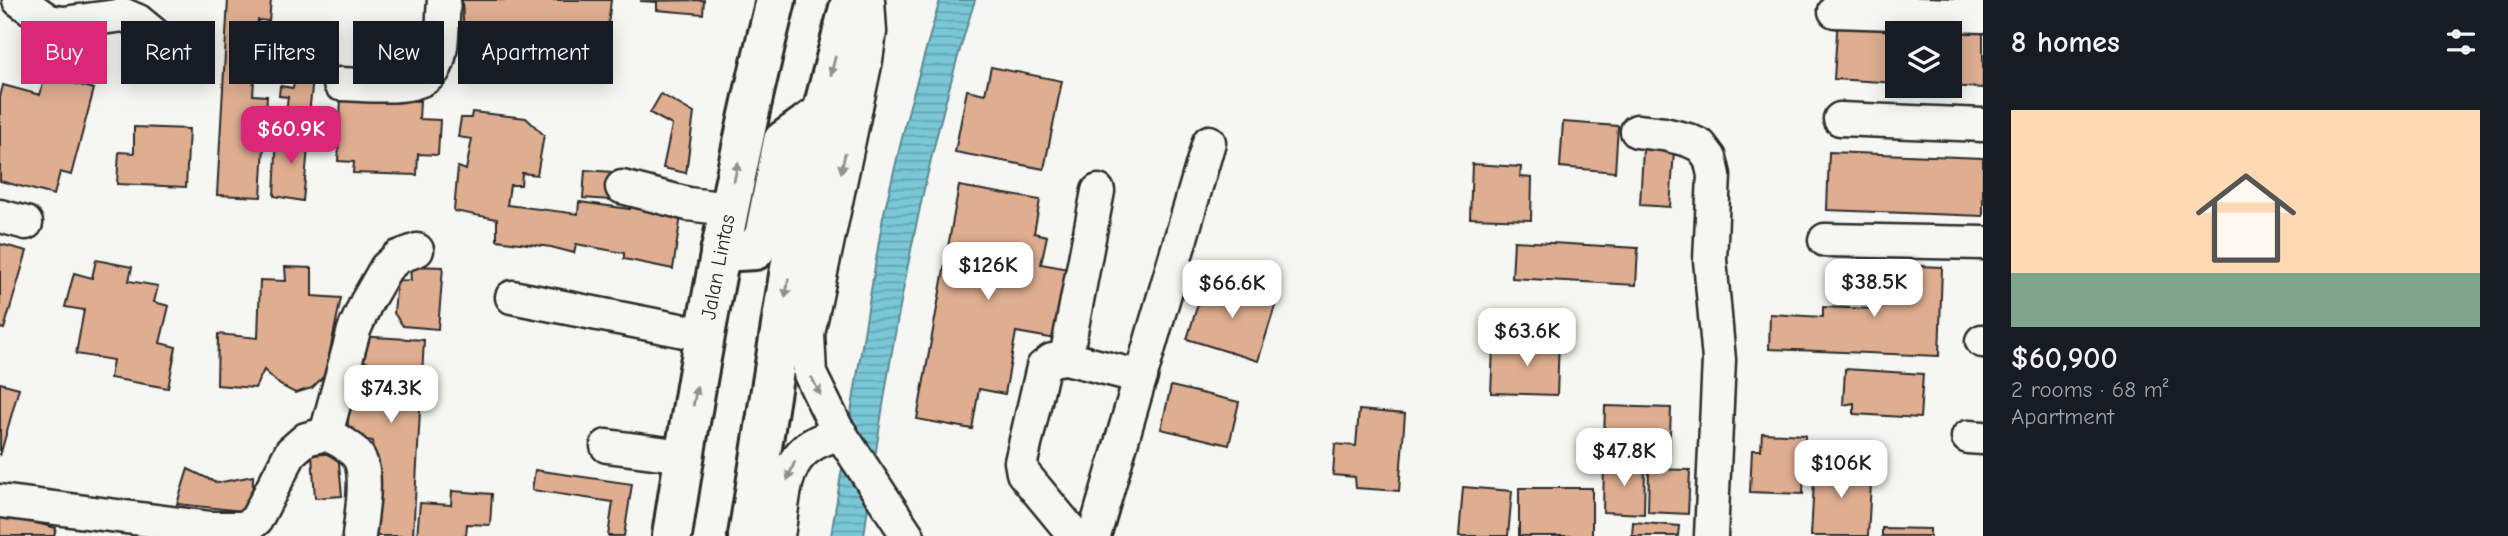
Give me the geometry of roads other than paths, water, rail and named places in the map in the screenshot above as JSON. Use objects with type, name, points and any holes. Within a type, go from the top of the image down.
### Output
[{"type":"highway","name":"Jalan Lintas","points":[[671,536],[728,209],[754,86],[776,0]]},
{"type":"highway","points":[[748,536],[794,243],[822,113],[851,0]]},
{"type":"highway","points":[[720,252],[755,250],[764,236],[783,141],[822,113]]},
{"type":"street","points":[[19,0],[50,21],[64,23],[121,8],[138,21]]},
{"type":"street","points":[[340,83],[404,85],[424,80],[435,69],[444,0]]},
{"type":"street","points":[[868,0],[870,32],[866,60],[808,334],[810,374],[841,434],[878,491],[899,530]]},
{"type":"street","points":[[1835,11],[1983,16]]},
{"type":"street","points":[[1840,120],[1983,125]]},
{"type":"street","points":[[1637,131],[1664,134],[1700,146],[1710,158],[1714,175],[1710,260],[1719,360],[1711,536]]},
{"type":"street","points":[[1094,536],[1209,142]]},
{"type":"street","points":[[622,187],[688,204],[728,209]]},
{"type":"street","points":[[1066,358],[1098,191]]},
{"type":"street","points":[[1825,240],[1983,243]]},
{"type":"street","points":[[326,434],[354,330],[366,303],[386,268],[398,257],[417,250]]},
{"type":"street","points":[[512,297],[705,335]]},
{"type":"street","points":[[1075,536],[1023,473],[1021,462],[1043,367],[1052,360],[1066,358],[1141,377]]},
{"type":"street","points":[[0,501],[211,528],[245,528],[256,520],[291,452],[306,439],[326,434],[345,444],[359,457],[364,474],[359,536]]},
{"type":"street","points":[[778,536],[788,477],[799,454],[812,443],[841,434]]},
{"type":"street","points":[[607,446],[684,456]]},
{"type":"water","points":[[940,0],[975,0],[938,131],[908,265],[864,536],[831,536],[883,217],[909,109]]}]
